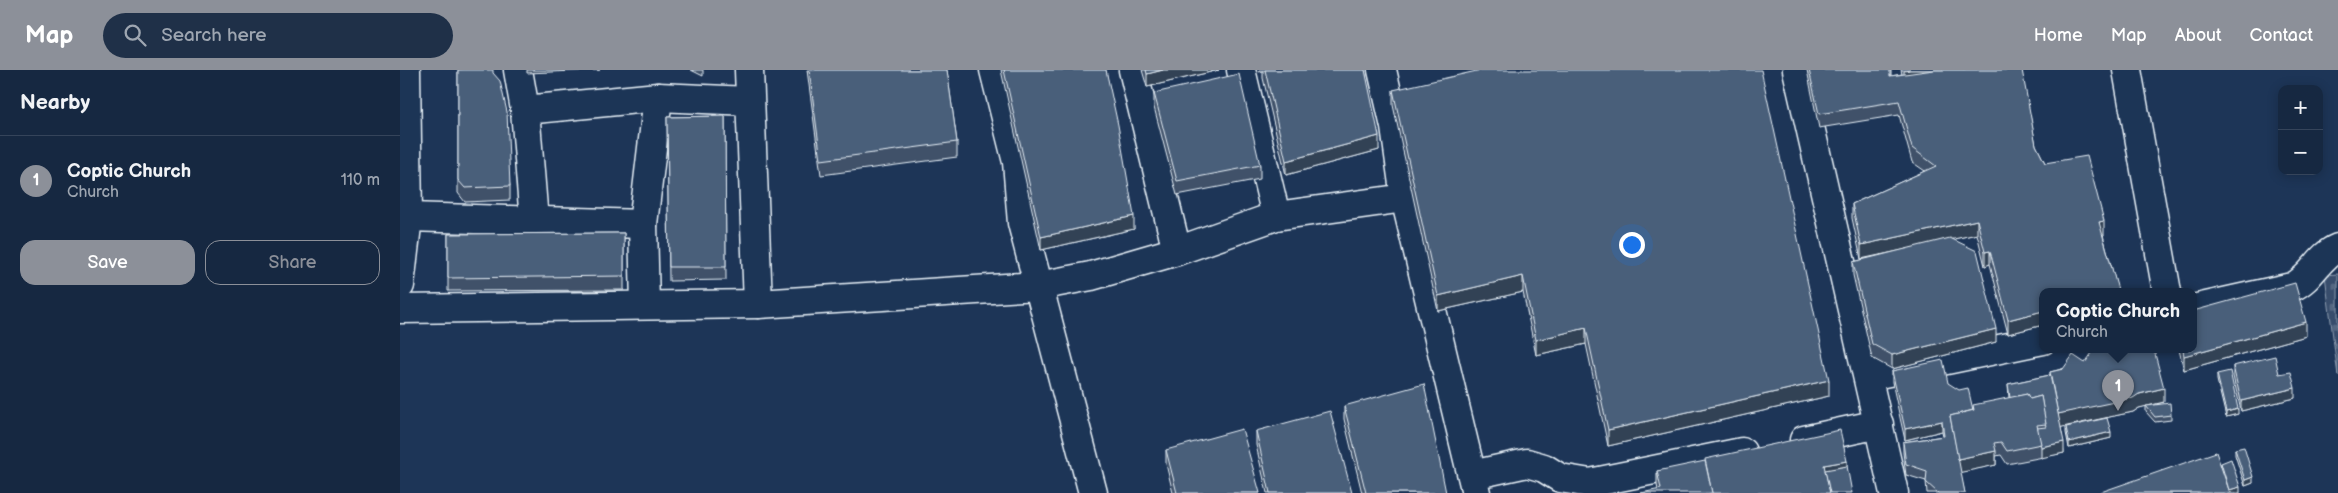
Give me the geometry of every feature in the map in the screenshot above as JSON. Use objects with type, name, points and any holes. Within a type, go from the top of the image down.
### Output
[{"type":"street","points":[[518,70],[525,110],[534,221]]},
{"type":"street","points":[[748,70],[758,304]]},
{"type":"street","points":[[994,70],[1017,162],[1022,223],[1093,493]]},
{"type":"street","points":[[1133,70],[1177,251]]},
{"type":"street","points":[[1241,70],[1276,216]]},
{"type":"street","points":[[1382,70],[1395,127],[1405,198],[1474,484],[1527,463],[1544,468],[1560,478],[1590,483],[1879,424]]},
{"type":"street","points":[[1796,70],[1869,376],[1894,493]]},
{"type":"street","points":[[2127,70],[2166,288]]},
{"type":"street","points":[[400,285],[408,217],[404,84]]},
{"type":"street","points":[[525,110],[658,97],[749,101]]},
{"type":"street","points":[[645,305],[643,224],[658,97]]},
{"type":"street","points":[[1395,127],[1424,121]]},
{"type":"street","points":[[400,309],[758,304],[1038,286],[1091,276],[1177,251],[1276,216],[1405,198]]},
{"type":"street","points":[[408,217],[643,224]]},
{"type":"street","points":[[2197,308],[2292,288],[2305,280],[2324,256],[2338,248]]},
{"type":"street","points":[[1869,376],[2039,341]]},
{"type":"green space","points":[[2338,274],[2338,376],[2325,275]]},
{"type":"building","points":[[458,70],[493,70],[493,73],[500,81],[507,112],[510,186],[465,188],[458,180]]},
{"type":"building","points":[[809,70],[947,70],[957,142],[821,160]]},
{"type":"building","points":[[1004,70],[1106,70],[1134,216],[1041,237]]},
{"type":"building","points":[[1146,70],[1163,70],[1147,74]]},
{"type":"building","points":[[1265,70],[1365,70],[1379,136],[1286,161]]},
{"type":"building","points":[[1481,70],[1761,70],[1829,380],[1608,430],[1586,328],[1536,340],[1523,276],[1438,296],[1393,90]]},
{"type":"building","points":[[1809,70],[1890,70],[1890,76],[1934,70],[2022,70],[2036,145],[2045,163],[2087,156],[2104,221],[2099,222],[2117,288],[2039,288],[2039,312],[2008,320],[1990,251],[1985,252],[1977,220],[1861,245],[1852,204],[1936,166],[1912,148],[1899,101],[1819,114]]},
{"type":"building","points":[[1239,74],[1260,165],[1177,181],[1154,93]]},
{"type":"building","points":[[725,116],[726,267],[669,267],[667,117]]},
{"type":"building","points":[[624,233],[624,276],[448,278],[448,234]]},
{"type":"building","points":[[1950,238],[1977,251],[1996,329],[1892,355],[1872,344],[1853,262]]},
{"type":"building","points":[[2295,283],[2306,322],[2197,352],[2197,310]]},
{"type":"building","points":[[2092,353],[2155,353],[2164,388],[2139,394],[2133,398],[2058,414],[2050,372],[2063,369],[2073,355],[2085,363]]},
{"type":"building","points":[[2184,353],[2195,353],[2184,356]]},
{"type":"building","points":[[2275,356],[2279,374],[2291,372],[2295,388],[2241,401],[2233,366]]},
{"type":"building","points":[[1943,360],[1948,383],[1959,390],[1968,388],[1973,410],[1950,416],[1965,493],[1938,493],[1926,482],[1927,471],[1906,464],[1903,442],[1944,436],[1942,421],[1905,429],[1892,371]]},
{"type":"building","points":[[2230,371],[2238,409],[2226,412],[2217,374]]},
{"type":"building","points":[[2050,375],[2064,442],[2041,447],[2037,428],[2046,427],[2041,396],[2030,399],[2027,394],[2010,398],[2008,384]]},
{"type":"building","points":[[1424,384],[1446,493],[1366,493],[1344,406]]},
{"type":"building","points":[[2027,394],[2030,399],[2041,396],[2046,424],[2037,425],[2041,444],[2007,451],[2001,442],[1994,443],[1996,451],[1958,459],[1950,416],[1974,410],[1973,405]]},
{"type":"building","points":[[2170,403],[2171,415],[2155,417],[2146,406]]},
{"type":"building","points":[[1330,411],[1352,493],[1270,493],[1256,431]]},
{"type":"building","points":[[2107,418],[2111,432],[2069,442],[2066,427]]},
{"type":"building","points":[[1242,429],[1260,493],[1177,493],[1166,450]]},
{"type":"building","points":[[1840,430],[1847,461],[1824,465],[1830,493],[1712,493],[1705,459]]},
{"type":"building","points":[[2244,447],[2253,477],[2245,480],[2235,449]]},
{"type":"building","points":[[2216,452],[2230,493],[2098,493]]},
{"type":"building","points":[[2231,459],[2240,487],[2229,490],[2221,463]]},
{"type":"building","points":[[1705,461],[1712,493],[1641,493],[1661,489],[1657,471]]},
{"type":"building","points":[[1847,466],[1852,493],[1830,493],[1825,470]]},
{"type":"place","name":"Coptic Church","points":[[2118,411]]}]
